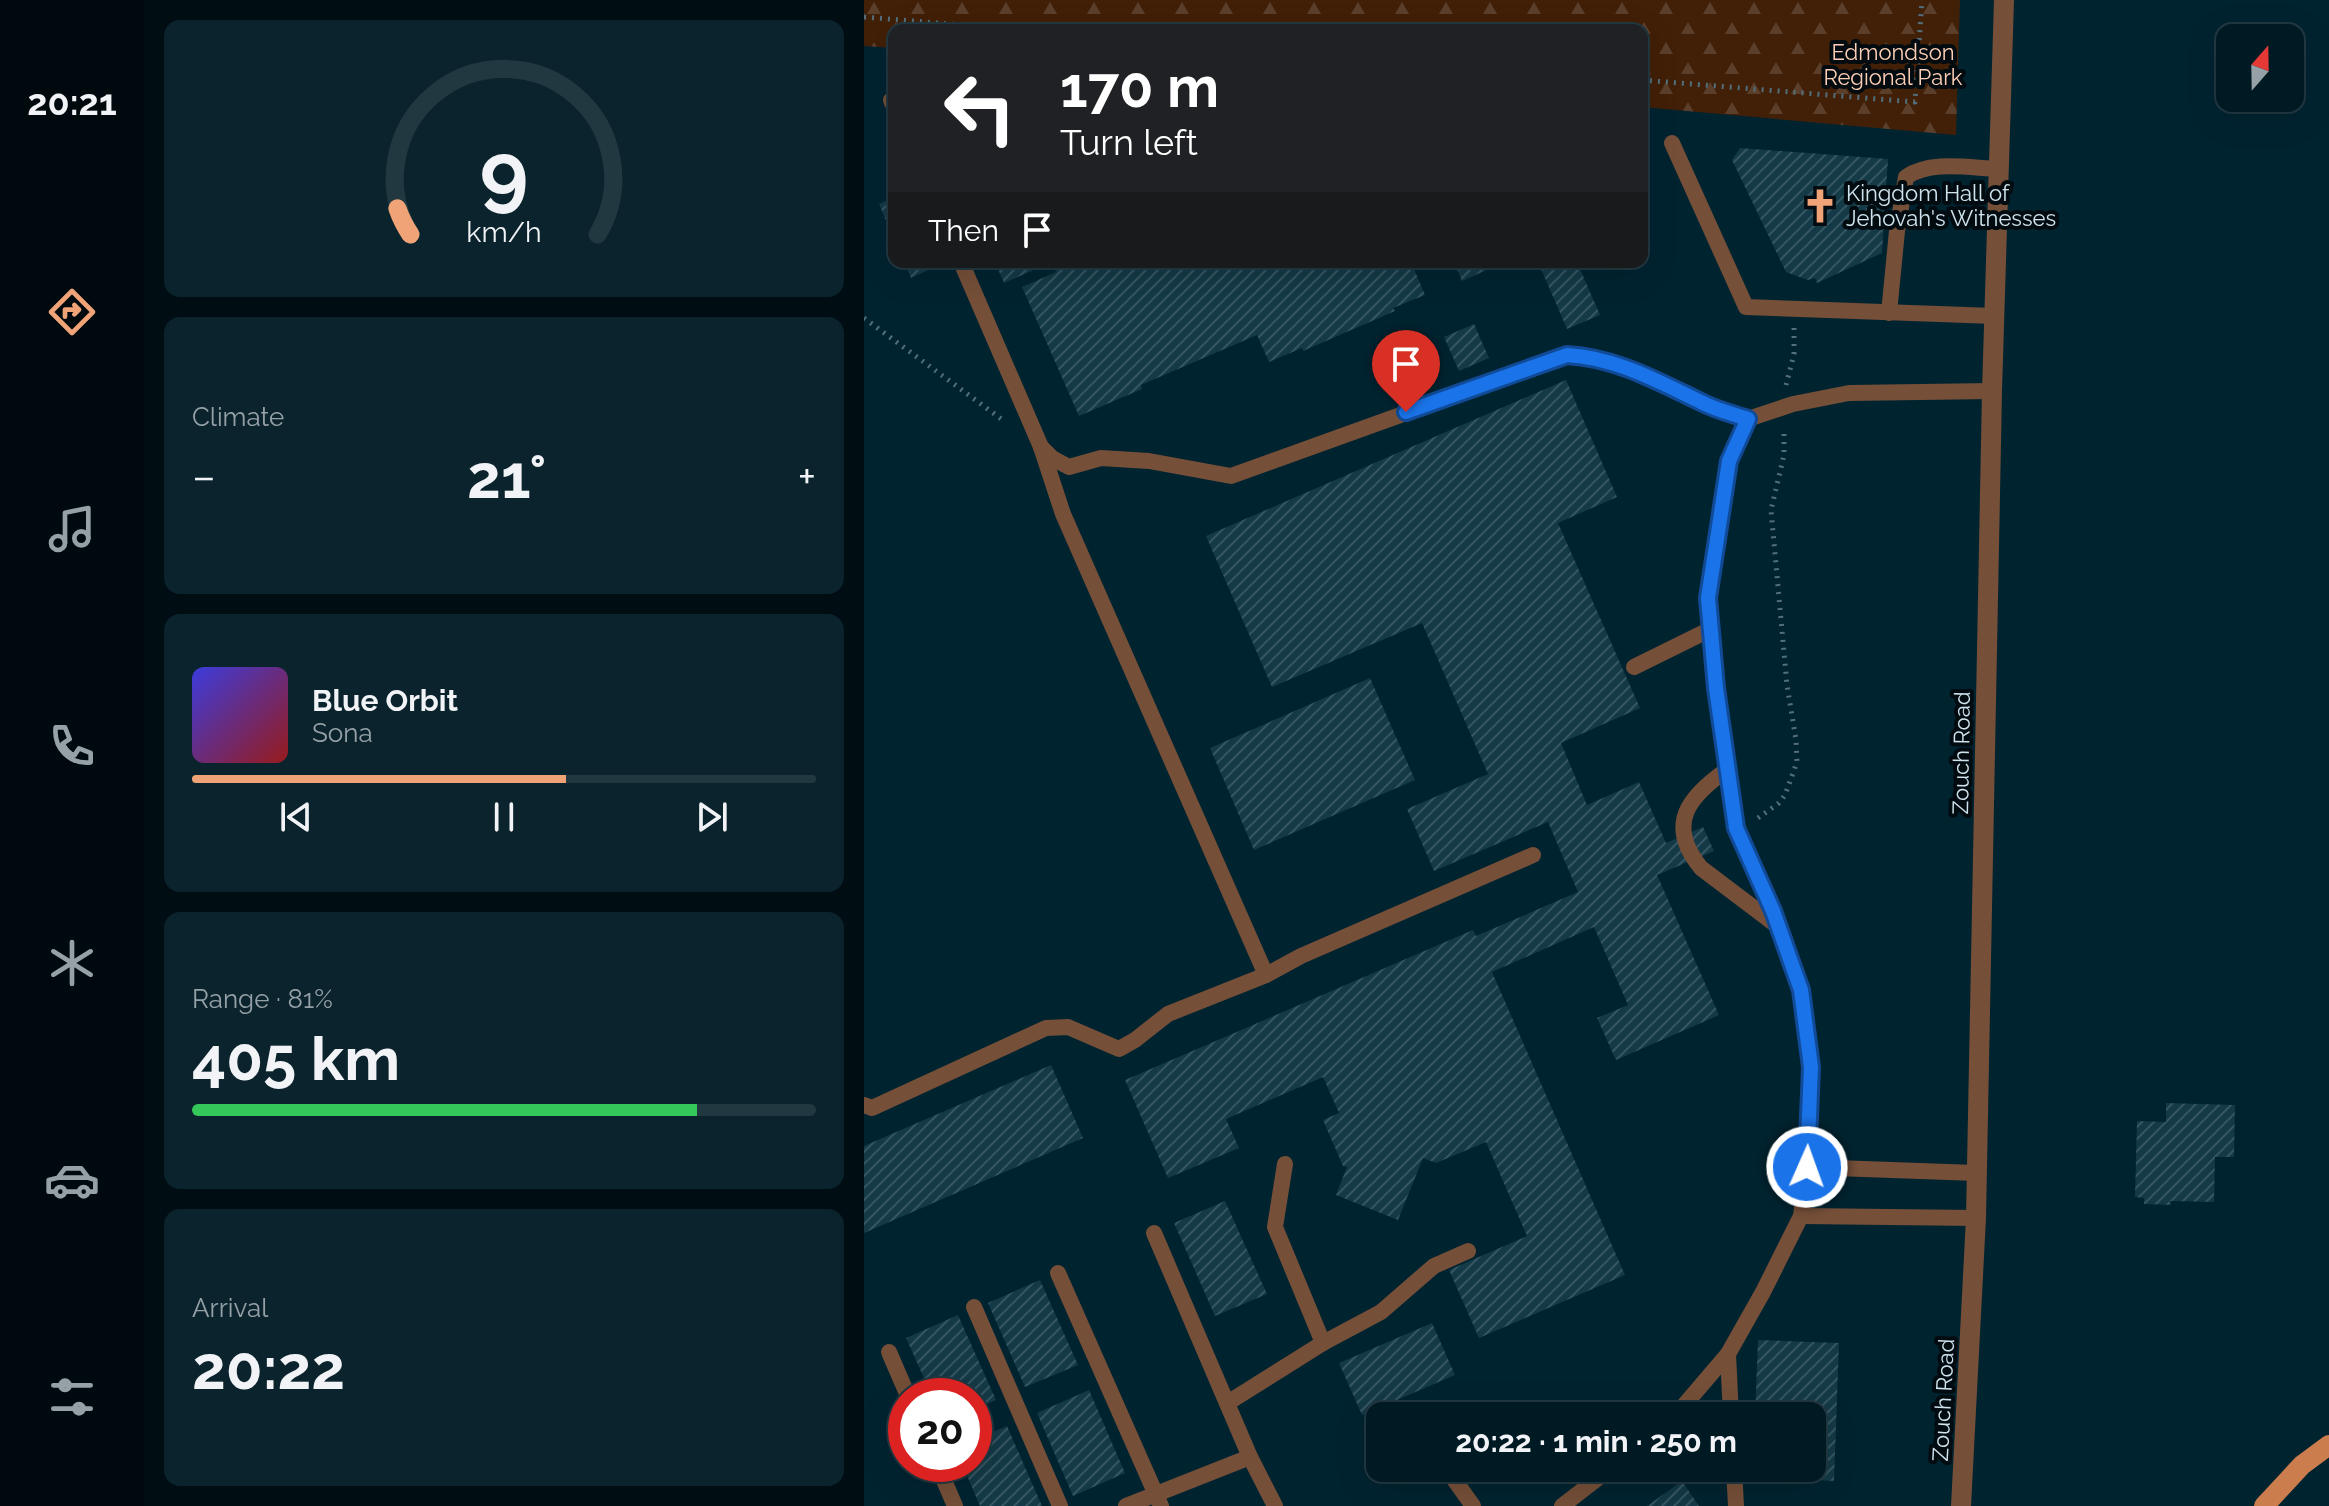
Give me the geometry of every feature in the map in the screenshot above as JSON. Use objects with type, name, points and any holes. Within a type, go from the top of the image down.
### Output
[{"type":"main road","points":[[2264,1506],[2302,1465],[2329,1445]]},
{"type":"street","name":"Zouch Road","points":[[1961,1506],[1976,1218],[1992,391],[2004,0]]},
{"type":"lane","points":[[1672,143],[1746,307],[1994,316]]},
{"type":"lane","points":[[1889,313],[1906,177],[1917,169],[1999,169]]},
{"type":"lane","points":[[964,268],[1041,447],[1063,514],[1266,975]]},
{"type":"lane","points":[[1041,447],[1052,458],[1069,467],[1101,458],[1149,461],[1231,476],[1567,355],[1586,356],[1651,376],[1704,404],[1748,419],[1785,406],[1849,393],[1992,391]]},
{"type":"lane","points":[[1687,1402],[1728,1354],[1763,1292],[1801,1216],[1807,1167],[1811,1067],[1801,990],[1779,928],[1736,828],[1716,688],[1708,598],[1729,461],[1748,419]]},
{"type":"lane","points":[[1634,667],[1711,629]]},
{"type":"lane","points":[[1728,769],[1702,787],[1690,802],[1684,836],[1701,868],[1779,928]]},
{"type":"lane","points":[[864,1105],[872,1108],[1046,1028],[1068,1027],[1119,1049],[1168,1014],[1266,975],[1301,956],[1533,855]]},
{"type":"lane","points":[[1285,1164],[1275,1227],[1323,1343]]},
{"type":"lane","points":[[1807,1167],[1976,1173]]},
{"type":"lane","points":[[1801,1216],[1976,1218]]},
{"type":"lane","points":[[1154,1233],[1250,1457],[1275,1506]]},
{"type":"lane","points":[[1229,1402],[1323,1343],[1381,1312],[1434,1266],[1468,1251]]},
{"type":"lane","points":[[1058,1273],[1159,1500]]},
{"type":"lane","points":[[974,1307],[1060,1506]]},
{"type":"lane","points":[[889,1352],[900,1378]]},
{"type":"lane","points":[[1728,1354],[1730,1402]]},
{"type":"lane","points":[[1126,1506],[1159,1500],[1250,1457]]},
{"type":"lane","points":[[945,1482],[955,1506]]},
{"type":"lane","points":[[1456,1482],[1473,1506]]},
{"type":"lane","points":[[1562,1506],[1593,1482]]},
{"type":"lane","points":[[1735,1482],[1736,1506]]},
{"type":"path","points":[[1648,80],[1915,102],[1922,0]]},
{"type":"path","points":[[864,17],[950,24]]},
{"type":"path","points":[[1736,828],[1757,819],[1779,803],[1789,788],[1797,762],[1771,510],[1784,455],[1786,383],[1794,354],[1794,309]]},
{"type":"path","points":[[864,318],[1041,447]]},
{"type":"green space","name":"Edmondson Regional Park","points":[[864,0],[1960,0],[1956,135],[1648,108],[1648,24],[888,24],[888,48],[864,46]]},
{"type":"building","name":"Kingdom Hall of Jehovah's Witnesses","points":[[1740,148],[1888,159],[1882,253],[1817,283],[1815,278],[1808,280],[1786,272],[1732,160]]},
{"type":"building","points":[[888,200],[888,225],[879,204]]},
{"type":"building","points":[[907,268],[933,268],[911,278]]},
{"type":"building","points":[[998,268],[1036,268],[1036,269],[1004,283]]},
{"type":"building","points":[[1054,268],[1414,268],[1425,295],[1303,351],[1302,348],[1269,362],[1257,335],[1141,385],[1142,389],[1079,416],[1022,287],[1056,272]]},
{"type":"building","points":[[1457,268],[1491,268],[1462,281]]},
{"type":"building","points":[[1541,268],[1580,268],[1600,315],[1567,329]]},
{"type":"building","points":[[1474,324],[1489,358],[1459,371],[1444,337]]},
{"type":"building","points":[[1566,380],[1617,497],[1558,523],[1640,708],[1561,743],[1587,805],[1639,782],[1666,843],[1703,827],[1714,851],[1657,875],[1719,1015],[1616,1060],[1597,1018],[1628,1005],[1594,927],[1492,972],[1625,1275],[1479,1338],[1449,1270],[1527,1236],[1486,1142],[1436,1163],[1423,1158],[1398,1220],[1336,1195],[1347,1167],[1343,1166],[1323,1120],[1339,1113],[1323,1077],[1226,1119],[1239,1148],[1168,1178],[1125,1080],[1473,930],[1476,936],[1578,892],[1548,822],[1434,871],[1407,809],[1488,774],[1422,623],[1272,687],[1206,536]]},
{"type":"building","points":[[1370,678],[1415,780],[1254,850],[1210,748]]},
{"type":"building","points":[[1051,1065],[1083,1138],[864,1233],[864,1146]]},
{"type":"building","points":[[2166,1103],[2235,1105],[2234,1157],[2215,1157],[2214,1202],[2144,1204],[2144,1198],[2135,1197],[2137,1121],[2166,1122]]},
{"type":"building","points":[[1225,1201],[1267,1294],[1215,1316],[1174,1223]]},
{"type":"building","points":[[1040,1280],[1078,1365],[1025,1387],[988,1303]]},
{"type":"building","points":[[958,1315],[986,1378],[924,1378],[906,1338]]},
{"type":"building","points":[[1432,1323],[1455,1375],[1392,1402],[1366,1402],[1366,1413],[1362,1415],[1339,1363]]},
{"type":"building","points":[[1758,1340],[1839,1343],[1834,1481],[1826,1481],[1826,1402],[1756,1402]]},
{"type":"building","points":[[1089,1390],[1125,1473],[1073,1496],[1037,1413]]},
{"type":"building","points":[[1007,1426],[1042,1506],[980,1506],[970,1482],[992,1482],[992,1432]]},
{"type":"building","points":[[1683,1482],[1699,1506],[1647,1506]]},
{"type":"place","name":"Kingdom Hall of Jehovah's Witnesses","points":[[1820,206]]},
{"type":"route","points":[[1406,412],[1567,355],[1614,363],[1651,376],[1704,404],[1748,419],[1729,461],[1708,598],[1716,688],[1736,828],[1773,911],[1801,990],[1811,1067],[1807,1167]]}]
